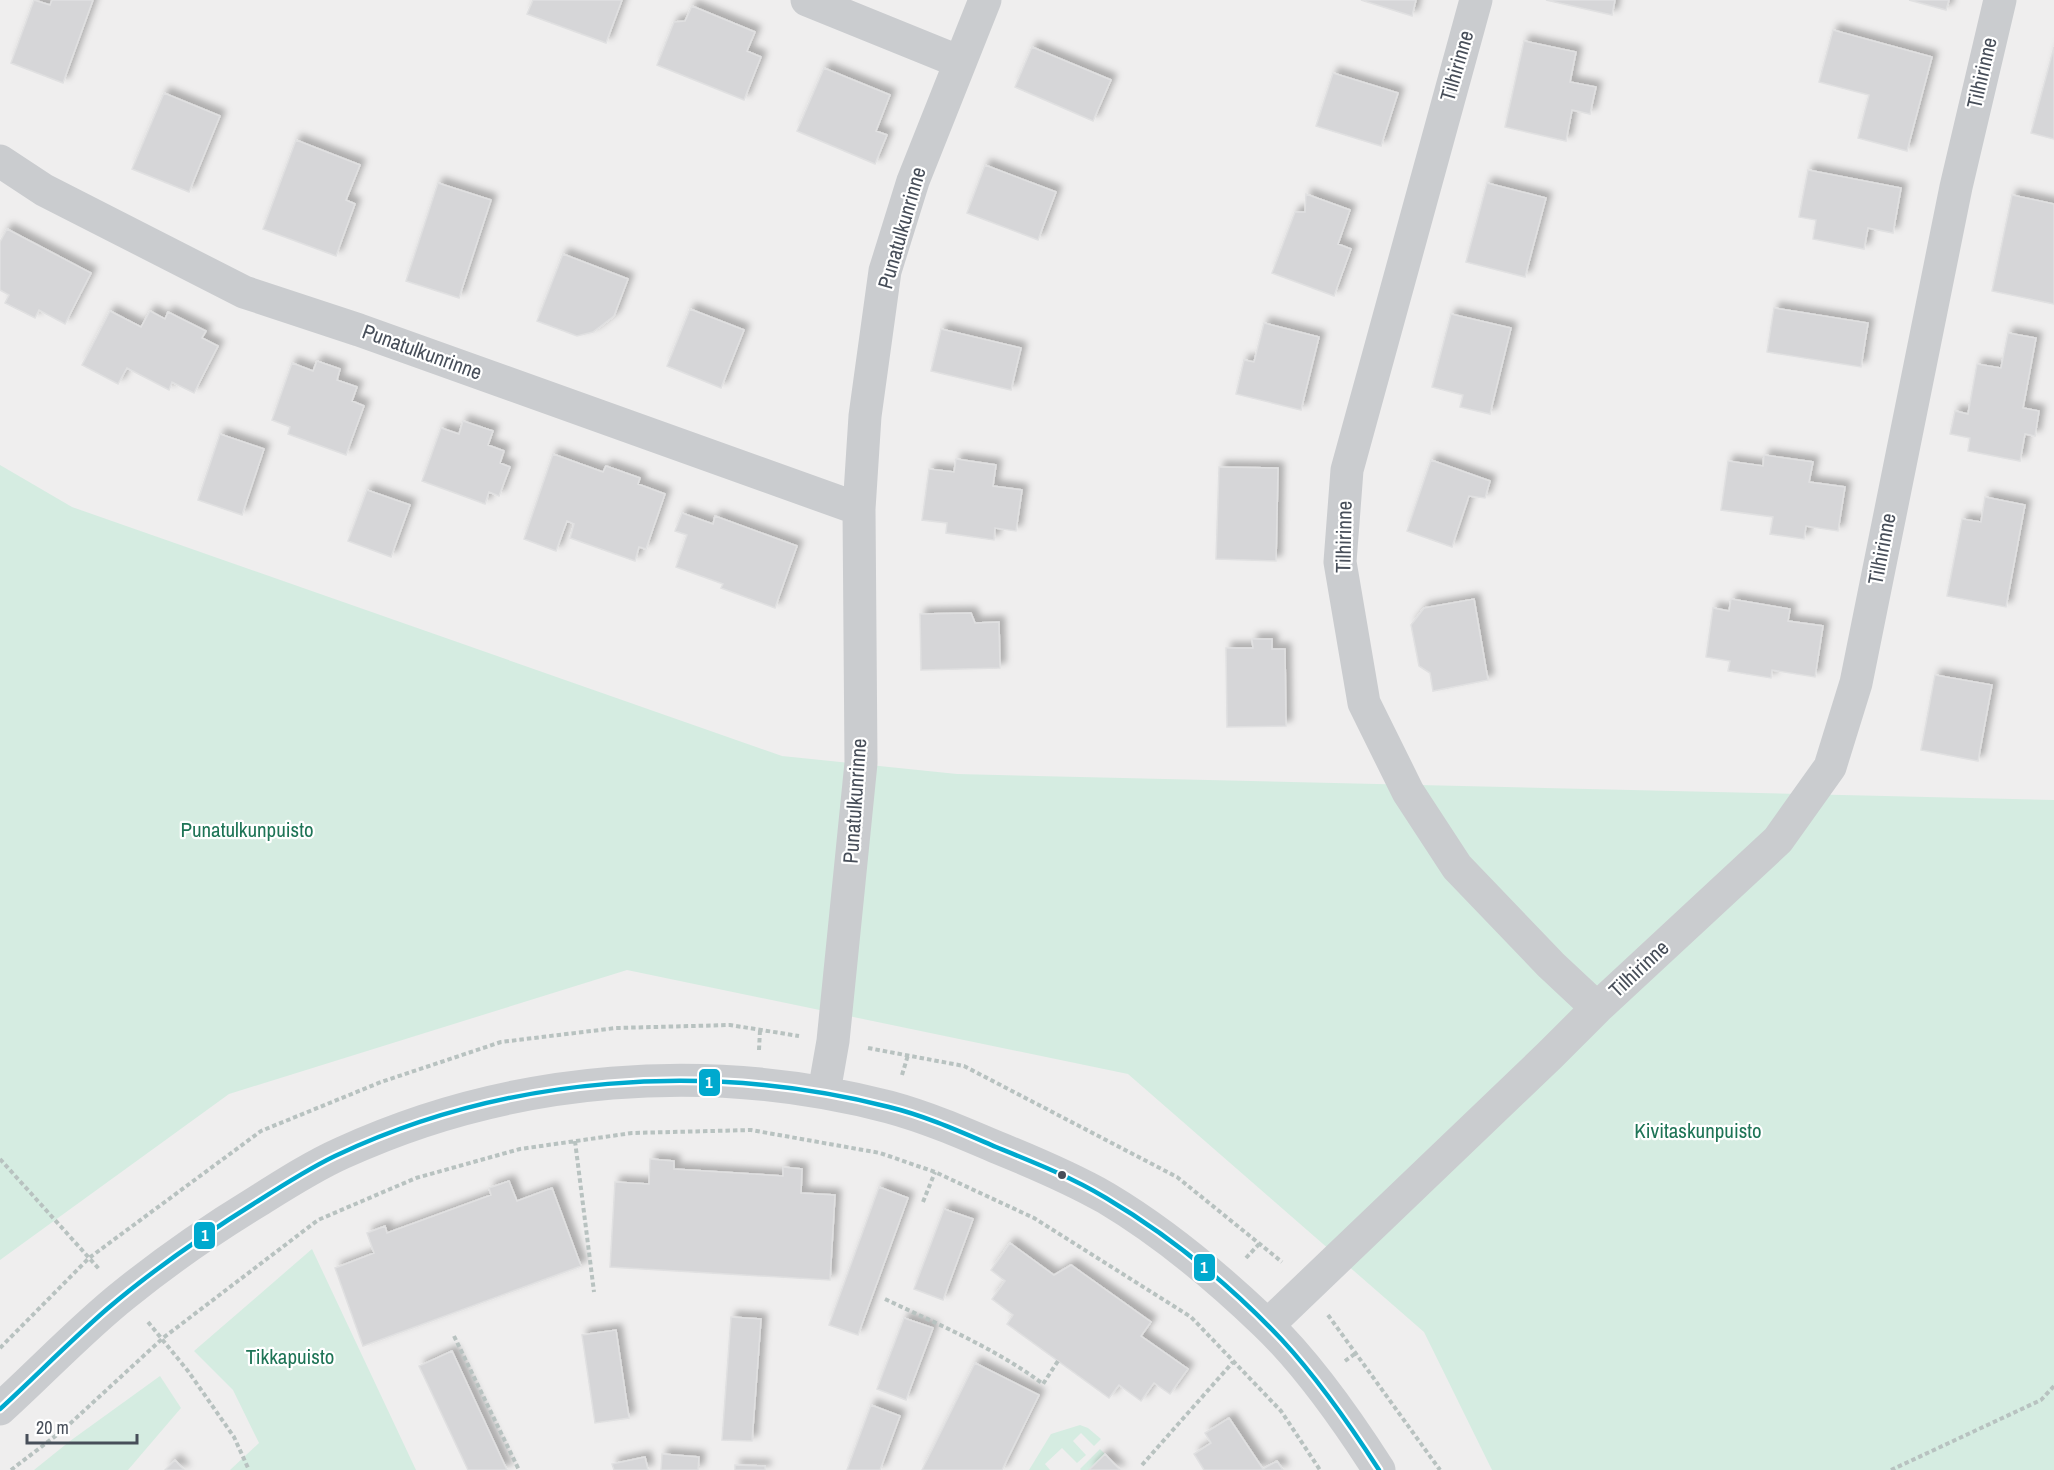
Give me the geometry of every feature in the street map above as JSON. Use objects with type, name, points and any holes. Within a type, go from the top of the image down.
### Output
[{"type":"street","points":[[807,0],[960,62]]},
{"type":"street","name":"Punatulkunrinne","points":[[824,1092],[833,1041],[861,763],[859,509],[865,416],[885,271],[913,181],[985,0]]},
{"type":"street","name":"Tilhirinne","points":[[1476,0],[1347,470],[1340,562],[1364,704],[1408,792],[1456,867],[1551,965],[1597,1008]]},
{"type":"street","name":"Tilhirinne","points":[[1268,1325],[1597,1008],[1778,840],[1830,767],[1856,683],[1956,187],[2000,0]]},
{"type":"street","name":"Punatulkunrinne","points":[[0,161],[44,190],[244,292],[359,330],[859,509]]},
{"type":"street","points":[[0,1409],[123,1295],[207,1232],[340,1154],[443,1114],[507,1098],[610,1082],[684,1080],[757,1084],[824,1092],[892,1108],[953,1129],[1031,1162],[1104,1197],[1161,1236],[1221,1283],[1268,1325],[1318,1383],[1379,1470]]},
{"type":"path","points":[[11,1470],[62,1431],[163,1338],[318,1220],[416,1178],[520,1149],[632,1133],[751,1130],[880,1153],[935,1172],[1034,1218],[1191,1317],[1281,1411],[1320,1470]]},
{"type":"path","points":[[575,1141],[594,1292]]},
{"type":"path","points":[[923,1202],[935,1172]]},
{"type":"path","points":[[0,1348],[89,1258]]},
{"type":"path","points":[[1308,1288],[1440,1470]]},
{"type":"path","points":[[885,1299],[964,1336],[1020,1367],[1043,1384],[1059,1361]]},
{"type":"path","points":[[454,1336],[519,1470]]},
{"type":"path","points":[[1142,1465],[1233,1362]]},
{"type":"path","points":[[1891,1470],[2041,1400],[2054,1386]]},
{"type":"green space","name":"Kivitaskunpuisto","points":[[0,465],[72,507],[782,756],[957,774],[2054,800],[2054,1470],[1492,1470],[1424,1332],[1128,1074],[627,970],[229,1094],[0,1260]]},
{"type":"green space","name":"Tikkapuisto","points":[[312,1249],[416,1470],[230,1470],[259,1443],[233,1390],[194,1351]]},
{"type":"green space","points":[[160,1376],[181,1408],[128,1470],[34,1470],[70,1441]]},
{"type":"green space","points":[[1080,1425],[1088,1428],[1101,1439],[1094,1446],[1081,1433],[1073,1441],[1086,1455],[1077,1463],[1062,1448],[1045,1464],[1050,1470],[1029,1470],[1051,1434]]},
{"type":"green space","points":[[1100,1449],[1105,1454],[1089,1470],[1081,1470],[1080,1469]]},
{"type":"building","points":[[34,0],[50,5],[52,0],[93,0],[63,83],[11,63]]},
{"type":"building","points":[[533,0],[622,0],[606,43],[527,14]]},
{"type":"building","points":[[1361,0],[1416,0],[1412,16]]},
{"type":"building","points":[[1546,0],[1615,0],[1612,15]]},
{"type":"building","points":[[1909,0],[1949,0],[1946,10]]},
{"type":"building","points":[[692,6],[755,32],[747,51],[761,57],[744,100],[657,65],[674,22],[685,21]]},
{"type":"building","points":[[1833,30],[1932,57],[1907,151],[1858,138],[1869,95],[1819,82]]},
{"type":"building","points":[[1524,41],[1576,52],[1570,82],[1596,87],[1590,114],[1572,110],[1566,141],[1505,127]]},
{"type":"building","points":[[1032,47],[1111,80],[1093,121],[1015,87]]},
{"type":"building","points":[[2054,47],[2054,139],[2031,133]]},
{"type":"building","points":[[824,68],[890,95],[876,131],[887,135],[875,164],[797,131]]},
{"type":"building","points":[[1333,73],[1398,93],[1381,146],[1316,126]]},
{"type":"building","points":[[164,93],[220,116],[189,192],[132,169]]},
{"type":"building","points":[[296,140],[360,165],[346,200],[355,204],[336,256],[263,229]]},
{"type":"building","points":[[985,165],[1056,192],[1038,240],[967,213]]},
{"type":"building","points":[[1808,170],[1901,188],[1893,233],[1868,228],[1864,249],[1813,239],[1816,220],[1799,217]]},
{"type":"building","points":[[438,183],[491,200],[459,298],[406,281]]},
{"type":"building","points":[[1487,183],[1546,198],[1525,277],[1466,262]]},
{"type":"building","points":[[1306,194],[1350,210],[1338,244],[1351,249],[1334,296],[1272,273],[1295,212],[1305,212]]},
{"type":"building","points":[[2012,195],[2054,204],[2054,304],[1992,291]]},
{"type":"building","points":[[7,229],[91,273],[65,324],[39,310],[35,318],[5,303],[9,295],[0,290],[0,242]]},
{"type":"building","points":[[563,254],[628,279],[614,316],[593,332],[577,336],[537,321]]},
{"type":"building","points":[[1774,308],[1868,323],[1861,367],[1767,352]]},
{"type":"building","points":[[690,309],[744,330],[721,388],[667,366]]},
{"type":"building","points":[[110,311],[141,327],[150,311],[165,319],[168,312],[206,331],[202,338],[218,346],[194,393],[172,382],[169,390],[127,368],[118,384],[82,365]]},
{"type":"building","points":[[1451,314],[1511,328],[1490,414],[1460,407],[1463,395],[1432,387]]},
{"type":"building","points":[[1264,323],[1319,337],[1301,410],[1236,394],[1244,360],[1254,362]]},
{"type":"building","points":[[941,329],[1021,348],[1011,390],[931,371]]},
{"type":"building","points":[[2008,333],[2036,338],[2023,408],[2039,411],[2035,436],[2025,434],[2020,461],[1968,451],[1970,438],[1950,434],[1955,411],[1968,414],[1977,364],[2001,368]]},
{"type":"building","points":[[317,361],[340,369],[337,380],[357,387],[352,401],[364,406],[346,455],[288,434],[290,427],[272,420],[292,363],[313,371]]},
{"type":"building","points":[[463,421],[493,431],[488,445],[504,451],[500,463],[510,467],[499,496],[489,492],[485,504],[422,481],[441,428],[459,434]]},
{"type":"building","points":[[220,434],[264,449],[242,515],[198,500]]},
{"type":"building","points":[[553,454],[603,472],[606,466],[640,478],[638,484],[665,494],[646,549],[639,547],[635,561],[570,538],[574,524],[567,521],[556,551],[524,539]]},
{"type":"building","points":[[1764,455],[1813,462],[1809,482],[1845,487],[1838,531],[1806,526],[1804,539],[1770,534],[1773,517],[1721,510],[1728,461],[1763,466]]},
{"type":"building","points":[[956,459],[996,465],[993,486],[1022,490],[1016,531],[995,528],[994,540],[946,533],[947,523],[922,520],[929,469],[954,472]]},
{"type":"building","points":[[1431,460],[1490,481],[1485,498],[1469,496],[1452,547],[1407,531]]},
{"type":"building","points":[[1219,467],[1278,468],[1276,561],[1216,559]]},
{"type":"building","points":[[367,490],[410,505],[391,557],[348,541]]},
{"type":"building","points":[[1985,497],[2025,505],[2006,607],[1947,596],[1962,519],[1981,522]]},
{"type":"building","points":[[682,513],[713,524],[715,516],[797,546],[775,608],[721,588],[723,584],[676,567],[687,535],[675,531]]},
{"type":"building","points":[[1474,599],[1488,680],[1433,691],[1430,673],[1419,666],[1411,625],[1424,608]]},
{"type":"building","points":[[1731,599],[1790,609],[1788,621],[1823,626],[1815,677],[1772,670],[1771,678],[1728,671],[1730,661],[1706,657],[1713,608],[1729,611]]},
{"type":"building","points":[[971,613],[975,623],[999,622],[1000,668],[921,670],[920,614]]},
{"type":"building","points":[[1252,639],[1272,639],[1272,649],[1285,649],[1286,726],[1227,727],[1226,648],[1253,648]]},
{"type":"building","points":[[1935,675],[1992,685],[1978,761],[1921,750]]},
{"type":"building","points":[[650,1159],[674,1161],[674,1169],[783,1176],[783,1167],[802,1169],[801,1193],[835,1195],[830,1280],[610,1267],[615,1182],[649,1184]]},
{"type":"building","points":[[509,1181],[517,1201],[552,1188],[581,1266],[363,1346],[335,1268],[374,1253],[367,1233],[385,1226],[387,1233],[491,1195],[489,1188]]},
{"type":"building","points":[[879,1187],[908,1198],[858,1335],[829,1325]]},
{"type":"building","points":[[944,1209],[973,1219],[943,1300],[914,1289]]},
{"type":"building","points":[[1010,1243],[1054,1275],[1071,1265],[1151,1322],[1141,1336],[1188,1369],[1170,1394],[1154,1383],[1141,1401],[1119,1385],[1109,1398],[1007,1324],[1013,1315],[992,1299],[1005,1281],[991,1270]]},
{"type":"building","points":[[731,1317],[761,1319],[752,1441],[722,1440]]},
{"type":"building","points":[[904,1318],[933,1328],[906,1400],[877,1389]]},
{"type":"building","points":[[616,1330],[629,1418],[595,1423],[582,1335]]},
{"type":"building","points":[[452,1351],[507,1470],[468,1470],[419,1366]]},
{"type":"building","points":[[975,1363],[1039,1395],[1002,1470],[922,1470]]},
{"type":"building","points":[[871,1405],[900,1416],[880,1470],[847,1470]]},
{"type":"building","points":[[1229,1418],[1263,1469],[1277,1461],[1283,1470],[1204,1470],[1194,1454],[1211,1443],[1205,1433]]},
{"type":"building","points":[[662,1454],[699,1457],[698,1470],[661,1470]]},
{"type":"building","points":[[1105,1454],[1120,1470],[1089,1470]]},
{"type":"building","points":[[645,1457],[648,1470],[614,1470],[612,1464]]},
{"type":"building","points":[[175,1460],[184,1470],[165,1470]]},
{"type":"building","points":[[735,1465],[765,1466],[765,1470],[735,1470]]},
{"type":"transit line","name":"1","points":[[0,1409],[93,1321],[180,1252],[296,1177],[335,1156],[400,1129],[468,1108],[537,1093],[608,1084],[679,1081],[750,1084],[820,1093],[916,1115],[1052,1170],[1106,1198],[1176,1245],[1242,1300],[1296,1355],[1379,1470]]},
{"type":"park label","name":"Punatulkunpuisto","points":[[247,830]]}]
